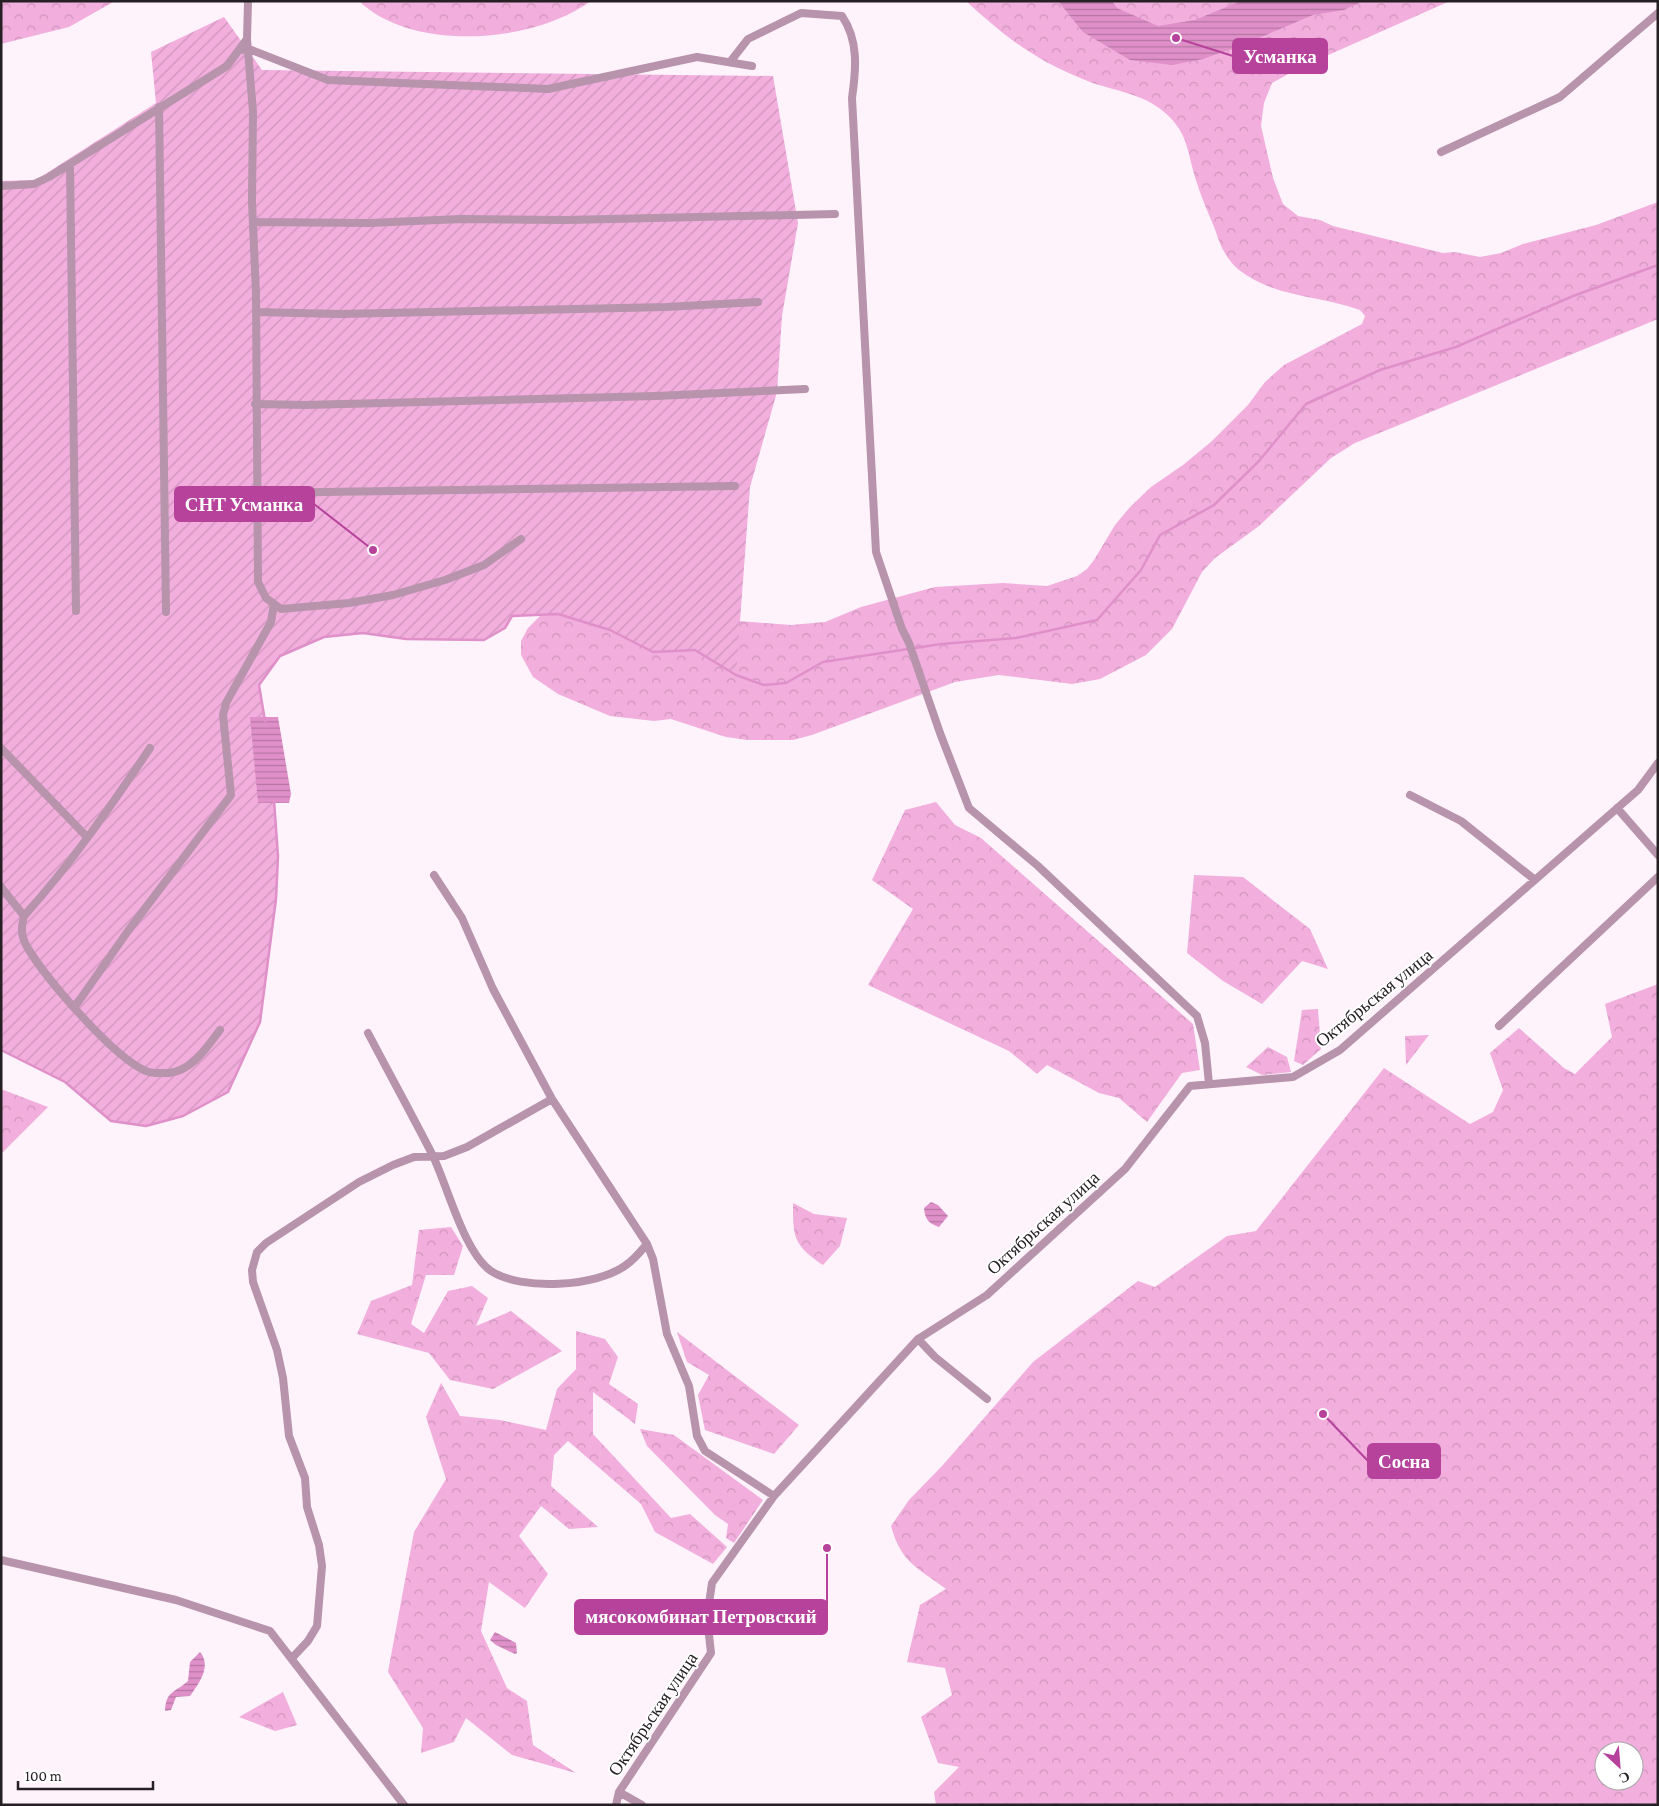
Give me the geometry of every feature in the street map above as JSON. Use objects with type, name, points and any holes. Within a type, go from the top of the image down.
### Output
[{"type":"street","points":[[248,1],[247,39],[253,112],[258,582],[266,598],[281,609],[349,603],[393,595],[445,580],[484,565],[521,539]]},
{"type":"street","points":[[1442,152],[1560,97],[1658,12]]},
{"type":"street","points":[[730,62],[748,39],[801,13],[842,16],[850,28],[857,67],[852,98],[876,552],[902,629],[914,656],[940,733],[969,808],[1038,866],[1197,1016],[1205,1043],[1209,1084]]},
{"type":"street","points":[[1,186],[34,184],[70,164],[227,66],[247,39]]},
{"type":"street","points":[[240,50],[249,49],[328,80],[548,89],[697,57],[752,66]]},
{"type":"street","points":[[159,107],[166,612]]},
{"type":"street","points":[[70,164],[76,612]]},
{"type":"street","points":[[253,222],[368,223],[835,214]]},
{"type":"street","points":[[256,312],[340,314],[666,307],[758,302]]},
{"type":"street","points":[[255,404],[306,405],[656,396],[804,389]]},
{"type":"street","points":[[257,493],[735,486]]},
{"type":"street","points":[[74,1008],[128,931],[231,795],[223,715],[226,703],[271,622],[274,604]]},
{"type":"street","points":[[1,748],[87,837]]},
{"type":"street","points":[[150,748],[114,802],[49,889],[24,916],[21,929],[26,945],[74,1008],[133,1064],[148,1072],[171,1072],[198,1060],[220,1030]]},
{"type":"street","name":"Октябрьская улица","points":[[616,1805],[619,1792],[711,1653],[707,1617],[712,1583],[774,1496],[918,1339],[987,1294],[1125,1169],[1190,1086],[1293,1077],[1340,1050],[1638,790],[1658,763]]},
{"type":"street","points":[[1410,796],[1461,821],[1535,880]]},
{"type":"street","points":[[1617,808],[1658,855]]},
{"type":"street","points":[[434,874],[462,918],[493,988],[552,1099],[648,1244],[654,1259],[667,1334],[689,1386],[697,1436],[705,1451],[774,1496]]},
{"type":"street","points":[[1500,1026],[1658,877]]},
{"type":"street","points":[[1,888],[24,916]]},
{"type":"street","points":[[368,1033],[432,1155],[473,1252],[491,1271],[510,1279],[561,1285],[600,1277],[626,1266],[648,1244]]},
{"type":"street","points":[[292,1658],[308,1641],[317,1626],[322,1566],[319,1545],[307,1507],[305,1478],[289,1436],[277,1350],[253,1282],[252,1270],[258,1252],[266,1243],[359,1182],[414,1157],[444,1156],[467,1147],[552,1099]]},
{"type":"street","points":[[918,1339],[935,1357],[987,1399]]},
{"type":"street","points":[[1,1560],[203,1608],[270,1631],[304,1672],[404,1805]]},
{"type":"street","name":"Октябрьская улица","points":[[619,1792],[642,1805]]},
{"type":"green space","points":[[1,1],[115,1],[69,27],[1,44]]},
{"type":"green space","points":[[359,1],[591,1],[567,15],[538,26],[507,33],[474,36],[441,35],[410,29],[382,18]]},
{"type":"green space","points":[[966,1],[1450,1],[1299,68],[1272,83],[1264,103],[1261,126],[1273,178],[1283,204],[1298,216],[1320,220],[1333,226],[1443,253],[1455,252],[1480,257],[1501,253],[1523,244],[1596,225],[1658,202],[1658,319],[1355,443],[1331,458],[1259,526],[1215,558],[1202,572],[1172,629],[1146,655],[1100,679],[1072,684],[999,675],[955,682],[812,735],[793,740],[747,740],[726,737],[671,719],[654,721],[610,716],[558,694],[533,677],[521,655],[521,641],[528,628],[541,615],[556,607],[791,625],[825,622],[861,607],[935,587],[1003,583],[1047,586],[1077,576],[1087,569],[1094,560],[1115,525],[1130,507],[1151,487],[1183,465],[1212,441],[1248,405],[1265,382],[1284,365],[1362,324],[1365,316],[1360,310],[1267,286],[1235,266],[1224,252],[1216,232],[1193,172],[1182,133],[1159,108],[1142,98],[1085,80],[1036,56],[994,26]]},
{"type":"green space","points":[[224,17],[262,70],[773,76],[798,223],[782,316],[777,392],[750,487],[736,675],[695,650],[653,652],[610,630],[558,614],[512,616],[505,628],[484,640],[406,639],[363,633],[324,637],[280,656],[259,685],[269,739],[278,856],[276,899],[260,1022],[228,1092],[183,1116],[146,1126],[111,1121],[65,1082],[1,1050],[1,181],[36,180],[156,103],[151,52]]},
{"type":"green space","points":[[936,802],[955,825],[981,838],[1193,1024],[1200,1070],[1182,1073],[1147,1122],[1119,1098],[1099,1093],[1047,1065],[1037,1074],[1009,1051],[868,985],[913,909],[872,880],[905,810]]},
{"type":"green space","points":[[1194,875],[1243,877],[1310,929],[1328,969],[1302,961],[1262,1004],[1223,981],[1187,953]]},
{"type":"green space","points":[[1658,984],[1658,1805],[936,1805],[934,1792],[959,1767],[938,1763],[921,1717],[952,1695],[945,1668],[907,1662],[920,1605],[946,1589],[919,1570],[905,1557],[895,1538],[891,1526],[909,1500],[942,1466],[1033,1362],[1138,1281],[1155,1287],[1227,1236],[1256,1231],[1384,1068],[1470,1124],[1493,1112],[1503,1090],[1490,1053],[1519,1028],[1564,1068],[1575,1074],[1612,1037],[1605,1004]]},
{"type":"green space","points":[[1318,1009],[1321,1049],[1303,1065],[1294,1061],[1302,1010]]},
{"type":"green space","points":[[1429,1035],[1406,1065],[1405,1036]]},
{"type":"green space","points":[[1268,1047],[1287,1057],[1291,1072],[1262,1075],[1246,1067]]},
{"type":"green space","points":[[1,1089],[48,1107],[1,1154]]},
{"type":"green space","points":[[793,1203],[814,1214],[847,1218],[840,1246],[823,1265],[800,1246],[793,1224]]},
{"type":"green space","points":[[451,1227],[463,1246],[454,1275],[426,1275],[411,1324],[424,1333],[448,1291],[472,1286],[488,1298],[476,1326],[511,1311],[562,1351],[493,1389],[450,1380],[429,1353],[357,1334],[371,1301],[412,1285],[419,1230]]},
{"type":"green space","points":[[576,1331],[605,1339],[618,1357],[609,1384],[638,1404],[635,1424],[593,1392],[593,1434],[671,1518],[690,1514],[727,1547],[713,1564],[655,1532],[641,1504],[568,1441],[554,1455],[551,1486],[598,1527],[569,1529],[541,1506],[519,1536],[548,1574],[525,1608],[489,1582],[481,1631],[507,1688],[527,1701],[533,1745],[576,1773],[512,1755],[466,1718],[454,1742],[421,1753],[423,1728],[388,1672],[414,1532],[446,1479],[426,1417],[441,1383],[460,1416],[500,1420],[546,1430],[557,1389],[576,1369]]},
{"type":"green space","points":[[677,1332],[799,1425],[774,1454],[705,1430],[698,1395],[709,1375],[687,1362]]},
{"type":"green space","points":[[640,1429],[674,1435],[763,1500],[734,1543],[726,1538],[728,1524],[715,1515],[647,1446]]},
{"type":"green space","points":[[283,1692],[297,1725],[275,1731],[239,1717]]},
{"type":"shaded area","points":[[1058,1],[1112,1],[1117,8],[1158,26],[1195,20],[1241,1],[1363,1],[1344,10],[1313,15],[1245,44],[1203,59],[1172,65],[1130,60],[1083,32]]},
{"type":"shaded area","points":[[250,717],[278,717],[291,794],[289,803],[258,803]]},
{"type":"shaded area","points":[[931,1202],[938,1205],[948,1216],[939,1227],[932,1224],[925,1215],[924,1208]]},
{"type":"shaded area","points":[[495,1632],[516,1643],[517,1653],[515,1654],[496,1645],[490,1640]]},
{"type":"shaded area","points":[[200,1652],[205,1663],[203,1674],[197,1686],[190,1696],[176,1697],[171,1710],[165,1711],[169,1695],[188,1681],[190,1662]]},
{"type":"waterway","points":[[265,721],[259,685],[280,656],[324,637],[363,633],[406,639],[484,640],[505,628],[512,616],[558,614],[610,630],[653,652],[695,650],[736,675],[764,685],[786,683],[823,662],[941,644],[1016,638],[1097,620],[1141,570],[1160,535],[1214,505],[1259,461],[1306,404],[1380,370],[1456,347],[1573,296],[1658,265]]},
{"type":"waterway","points":[[1,1050],[65,1082],[111,1121],[146,1126],[183,1116],[228,1092],[260,1022],[276,899],[278,856],[274,800]]},
{"type":"place","name":"Усманка","points":[[1176,38]]},
{"type":"place","name":"СНТ Усманка","points":[[373,550]]},
{"type":"place","name":"Сосна","points":[[1323,1414]]},
{"type":"place","name":"мясокомбинат Петровский","points":[[827,1548]]}]
